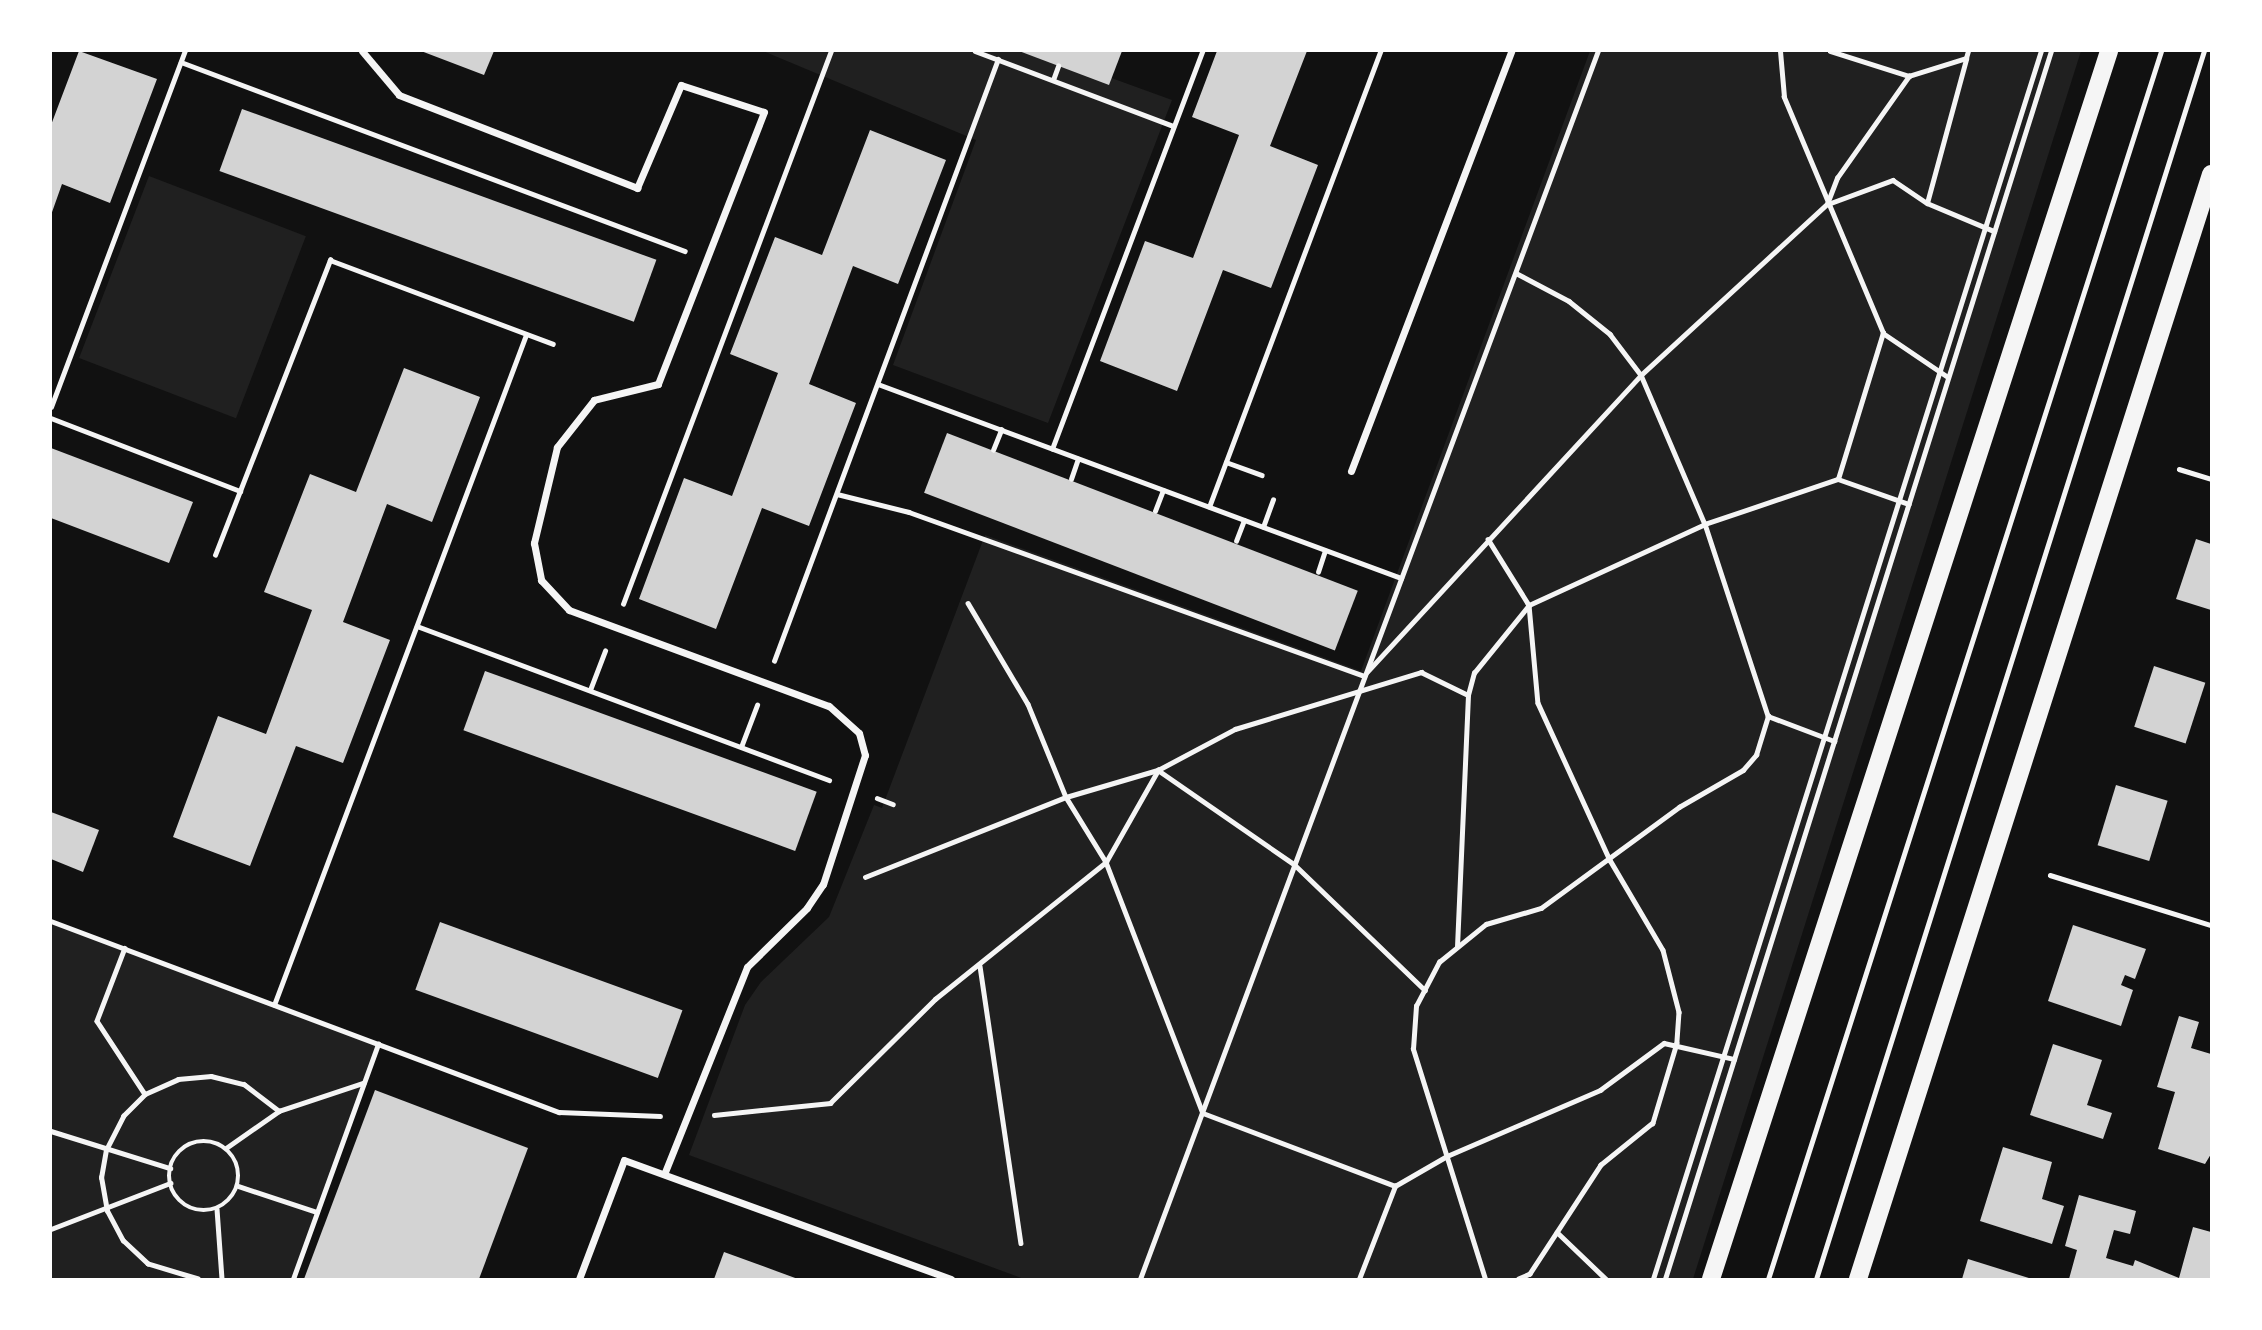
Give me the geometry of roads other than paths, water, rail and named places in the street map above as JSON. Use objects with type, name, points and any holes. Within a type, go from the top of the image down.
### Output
[{"type":"main road","points":[[1711,1279],[2109,51]]},
{"type":"main road","points":[[1858,1279],[2211,174]]},
{"type":"street","points":[[362,51],[399,95],[637,188],[681,86],[764,113],[658,384],[594,400],[557,447],[542,496],[534,543],[541,580],[569,610],[766,682],[845,716],[865,755],[857,791],[823,884],[807,908],[754,959],[732,995],[664,1174]]},
{"type":"street","points":[[1351,471],[1511,51]]},
{"type":"street","points":[[579,1279],[624,1160],[951,1279]]},
{"type":"lane","points":[[1768,1279],[2161,51]]},
{"type":"lane","points":[[1815,1279],[2204,51]]}]
